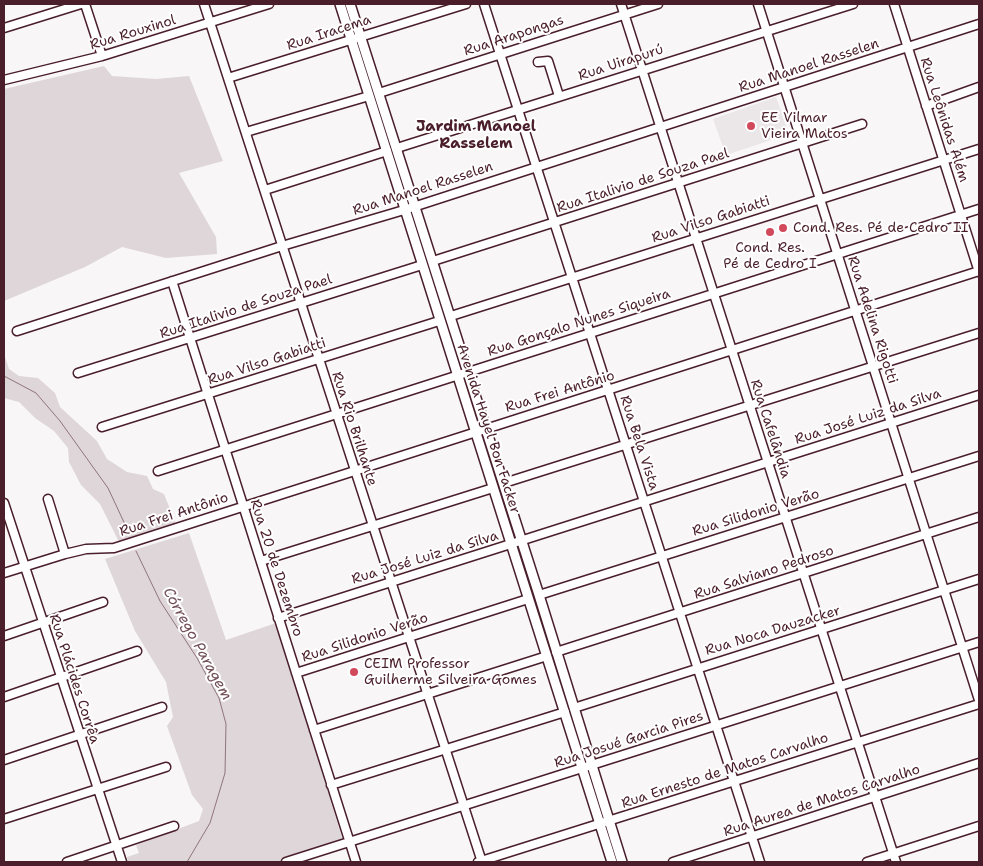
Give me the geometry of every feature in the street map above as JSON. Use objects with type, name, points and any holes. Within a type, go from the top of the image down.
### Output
[{"type":"main road","name":"Avenida Hayel Bon Facker","points":[[340,4],[528,599],[574,708],[587,766]]},
{"type":"main road","name":"Avenida Hayel Bon Facker","points":[[350,4],[539,595],[565,712],[587,766],[605,823],[622,862]]},
{"type":"main road","name":"Avenida Hayel Bon Facker","points":[[605,823],[612,862]]},
{"type":"street","points":[[4,28],[83,4],[102,56]]},
{"type":"street","name":"Rua Rio Brilhante","points":[[204,4],[265,190],[353,471],[392,582],[480,862]]},
{"type":"street","name":"Rua Rouxinol","points":[[4,80],[102,56],[268,4]]},
{"type":"street","name":"Rua Iracema","points":[[228,78],[466,4]]},
{"type":"street","name":"Rua Bela Vista","points":[[484,4],[760,862]]},
{"type":"street","name":"Rua Cafelândia","points":[[621,4],[896,862]]},
{"type":"street","name":"Rua Arapongas","points":[[379,93],[658,4]]},
{"type":"street","name":"Rua Adelina Rigotti","points":[[758,4],[979,702]]},
{"type":"street","name":"Rua Uirapurú","points":[[396,148],[853,4]]},
{"type":"street","name":"Rua Leônidas Além","points":[[894,4],[979,272]]},
{"type":"street","name":"Rua Manoel Rasselen","points":[[16,331],[282,246],[404,210],[536,165],[979,24]]},
{"type":"street","points":[[538,62],[548,61],[560,96]]},
{"type":"street","points":[[926,106],[979,87]]},
{"type":"street","points":[[246,132],[369,96]]},
{"type":"street","name":"Rua Italivio de Souza Pael","points":[[433,260],[555,223],[862,124]]},
{"type":"street","name":"Rua Vilso Gabiatti","points":[[451,316],[979,149]]},
{"type":"street","points":[[265,190],[387,151]]},
{"type":"street","name":"Rua Gonçalo Nunes Siqueira","points":[[158,471],[979,209]]},
{"type":"street","name":"Rua Italivio de Souza Pael","points":[[78,373],[422,265]]},
{"type":"street","name":"Rua Frei Antônio","points":[[4,574],[65,554],[122,545],[979,272]]},
{"type":"street","name":"Rua 20 de Dezembro","points":[[172,281],[356,862]]},
{"type":"street","name":"Rua Vilso Gabiatti","points":[[102,427],[439,321]]},
{"type":"street","points":[[504,483],[979,333]]},
{"type":"street","name":"Rua José Luiz da Silva","points":[[278,618],[979,395]]},
{"type":"street","name":"Rua Silidonio Verão","points":[[539,595],[979,456]]},
{"type":"street","points":[[261,561],[493,488]]},
{"type":"street","points":[[48,499],[65,554]]},
{"type":"street","name":"Rua Plácides Corrêa","points":[[4,503],[122,862]]},
{"type":"street","name":"Rua Salviano Pedroso","points":[[314,730],[979,517]]},
{"type":"street","name":"Rua Noca Dauzacker","points":[[574,708],[697,667],[979,579]]},
{"type":"street","name":"Rua Silidonio Verão","points":[[296,673],[528,599]]},
{"type":"street","points":[[4,636],[103,602]]},
{"type":"street","name":"Rua Josué Garcia Pires","points":[[286,862],[979,642]]},
{"type":"street","points":[[4,697],[138,651]]},
{"type":"street","name":"Rua Ernesto de Matos Carvalho","points":[[480,862],[979,702]]},
{"type":"street","points":[[4,760],[80,736],[162,706]]},
{"type":"street","points":[[332,785],[565,712]]},
{"type":"street","name":"Rua Aurea de Matos Carvalho","points":[[673,862],[979,763]]},
{"type":"street","points":[[4,819],[166,767]]},
{"type":"street","points":[[67,862],[174,826]]},
{"type":"street","points":[[867,862],[979,826]]},
{"type":"shaded area","points":[[104,66],[112,76],[156,79],[189,76],[223,161],[179,173],[216,237],[217,254],[166,258],[122,247],[85,267],[4,301],[4,89]]},
{"type":"shaded area","name":"EE Vilmar Vieira Matos","points":[[776,97],[789,134],[726,155],[713,119]]},
{"type":"shaded area","points":[[4,354],[9,369],[19,376],[38,378],[55,393],[60,407],[97,441],[107,459],[127,472],[147,476],[153,489],[164,494],[176,524],[119,542],[100,504],[81,485],[69,462],[68,448],[54,431],[35,418],[19,402],[4,398]]},
{"type":"shaded area","points":[[189,533],[226,640],[276,623],[343,841],[277,862],[128,862],[127,857],[139,853],[136,845],[199,821],[203,809],[192,795],[167,726],[173,717],[166,682],[135,631],[105,559]]},
{"type":"waterway","name":"Córrego Paragem","points":[[4,376],[36,393],[60,421],[108,488],[129,533]]},
{"type":"waterway","name":"Córrego Paragem","points":[[136,551],[160,601],[197,658],[219,698],[226,724],[225,773],[210,823],[187,862]]},
{"type":"place","name":"EE Vilmar Vieira Matos","points":[[751,126]]},
{"type":"place","name":"Cond. Res. Pé de Cedro II","points":[[783,228]]},
{"type":"place","name":"Cond. Res. Pé de Cedro I","points":[[770,232]]},
{"type":"place","name":"CEIM Professor Guilherme Silveira Gomes","points":[[354,672]]},
{"type":"district","name":"Jardim Manoel Rasselem","points":[[476,136]]}]
